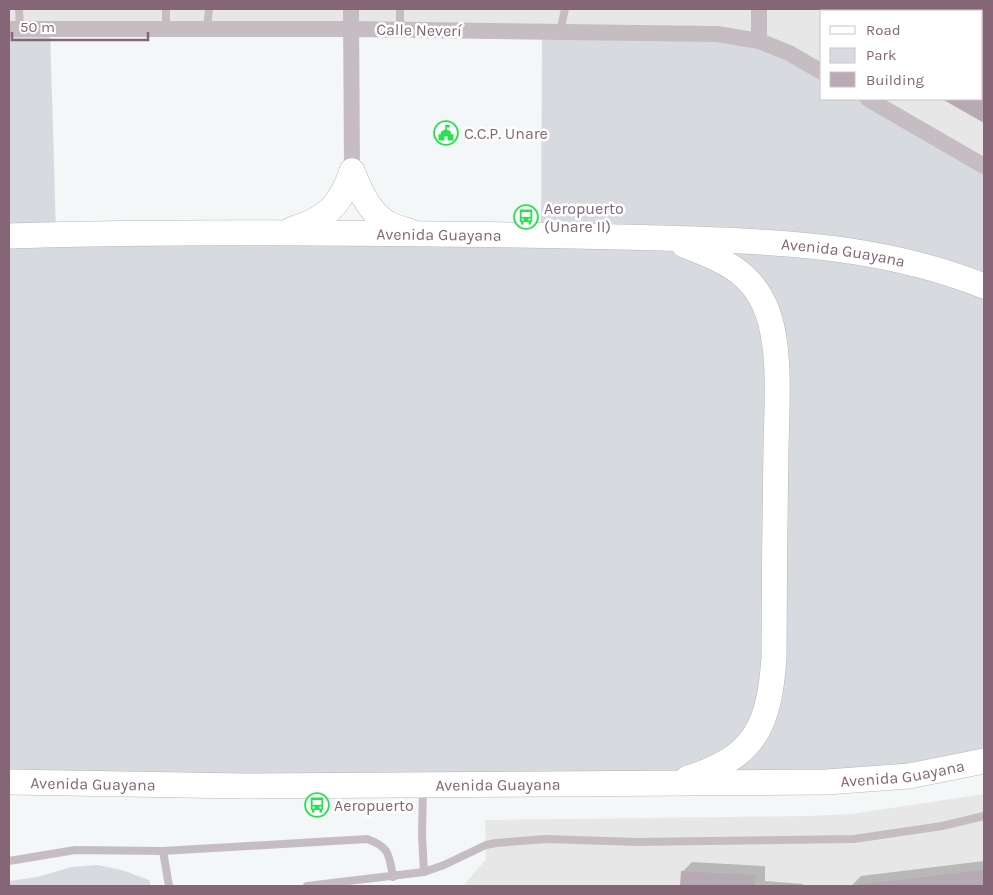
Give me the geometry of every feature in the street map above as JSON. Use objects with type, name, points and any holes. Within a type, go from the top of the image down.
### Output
[{"type":"main road","points":[[276,233],[306,225],[323,217],[335,206],[345,190],[352,171]]},
{"type":"main road","points":[[352,171],[361,193],[373,211],[387,223],[416,234]]},
{"type":"main road","name":"Avenida Guayana","points":[[9,236],[276,233],[763,241],[821,246],[872,254],[916,264],[984,286]]},
{"type":"main road","points":[[9,249],[56,235]]},
{"type":"main road","points":[[665,238],[719,258],[741,272],[757,292],[767,310],[774,338],[776,418],[774,658],[771,688],[766,711],[757,732],[744,750],[729,762],[704,773],[669,784]]},
{"type":"main road","name":"Avenida Guayana","points":[[9,782],[242,786],[669,784],[868,780],[909,776],[984,760]]},
{"type":"main road","points":[[9,770],[69,783]]},
{"type":"street","points":[[351,9],[352,171]]},
{"type":"street","points":[[759,9],[759,41]]},
{"type":"street","name":"Calle Neverí","points":[[14,29],[351,29],[716,34],[759,41],[789,53],[820,71]]},
{"type":"street","points":[[870,100],[984,166]]},
{"type":"lane","points":[[14,29],[19,9]]},
{"type":"lane","points":[[166,9],[166,29]]},
{"type":"lane","points":[[207,30],[209,9]]},
{"type":"lane","points":[[400,9],[400,30]]},
{"type":"lane","points":[[560,32],[565,9]]},
{"type":"lane","points":[[423,785],[422,836],[424,872]]},
{"type":"lane","points":[[308,886],[424,872],[444,865],[486,845],[496,843],[546,839],[637,842],[854,839],[942,826],[984,816]]},
{"type":"lane","points":[[9,861],[75,850],[163,851],[367,839],[380,844],[389,854],[393,877]]},
{"type":"lane","points":[[163,851],[169,886]]},
{"type":"shaded area","points":[[9,9],[984,9],[984,166],[870,100],[983,100],[983,10],[820,10],[820,71],[759,41],[9,28]]},
{"type":"shaded area","points":[[984,794],[984,886],[463,886],[486,859],[485,820],[852,814]]},
{"type":"green space","points":[[50,27],[56,234],[541,236],[542,32],[717,34],[820,71],[820,100],[870,100],[984,166],[984,761],[945,769],[9,781],[9,28]]},
{"type":"green space","points":[[97,865],[122,870],[149,880],[151,886],[9,886],[9,881],[37,877],[72,867]]},
{"type":"building","points":[[984,9],[984,123],[944,100],[983,100],[983,10],[932,10]]},
{"type":"building","points":[[984,870],[984,886],[855,886],[855,885]]},
{"type":"building","points":[[681,871],[756,875],[755,886],[680,886]]},
{"type":"place","name":"C.C.P. Unare","points":[[446,133]]},
{"type":"place","name":"Aeropuerto (Unare II)","points":[[526,217]]},
{"type":"place","name":"Aeropuerto","points":[[317,805]]}]
